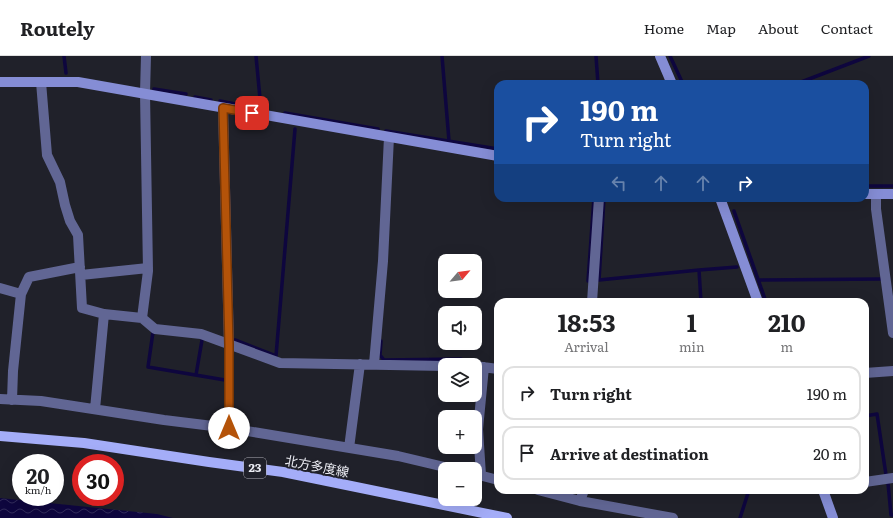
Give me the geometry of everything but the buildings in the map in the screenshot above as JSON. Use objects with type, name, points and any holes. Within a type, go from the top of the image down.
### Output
[{"type":"main road","name":"北方多度線","points":[[0,436],[84,443],[283,472],[507,518]]},
{"type":"street","points":[[142,318],[148,268],[144,92],[146,56]]},
{"type":"street","points":[[660,56],[670,80]]},
{"type":"street","points":[[0,82],[78,82],[144,92],[223,108],[494,155]]},
{"type":"street","points":[[41,82],[47,155],[60,182],[70,221],[78,235],[82,308],[104,314],[142,318],[154,329],[201,334],[280,363],[438,366]]},
{"type":"street","points":[[223,108],[229,345],[229,428]]},
{"type":"street","points":[[374,364],[383,261],[389,137]]},
{"type":"street","points":[[869,194],[893,194]]},
{"type":"street","points":[[876,194],[893,333]]},
{"type":"street","points":[[592,298],[599,202]]},
{"type":"street","points":[[721,202],[757,298]]},
{"type":"street","points":[[12,400],[13,371],[21,294],[30,277],[80,271],[148,268]]},
{"type":"street","points":[[0,288],[21,294]]},
{"type":"street","points":[[95,408],[104,314]]},
{"type":"street","points":[[349,448],[360,364]]},
{"type":"street","points":[[482,367],[494,368]]},
{"type":"street","points":[[869,373],[893,371]]},
{"type":"street","points":[[0,399],[41,401],[95,408],[164,420],[229,428],[398,456],[438,465]]},
{"type":"street","points":[[478,462],[479,402]]},
{"type":"street","points":[[482,476],[494,479]]},
{"type":"street","points":[[869,481],[893,478]]},
{"type":"street","points":[[553,494],[580,501],[673,518]]},
{"type":"street","points":[[580,501],[583,494]]},
{"type":"street","points":[[824,494],[833,518]]},
{"type":"water","points":[[0,498],[12,499],[12,506],[64,506],[64,505],[157,514],[173,518],[0,518]]},
{"type":"waterway","points":[[64,56],[66,73]]},
{"type":"waterway","points":[[220,101],[261,109],[256,56]]},
{"type":"waterway","points":[[442,56],[449,141]]},
{"type":"waterway","points":[[596,56],[598,80]]},
{"type":"waterway","points":[[670,56],[681,80]]},
{"type":"waterway","points":[[806,80],[869,56]]},
{"type":"waterway","points":[[154,89],[186,94]]},
{"type":"waterway","points":[[195,97],[211,100]]},
{"type":"waterway","points":[[285,113],[378,129]]},
{"type":"waterway","points":[[235,340],[276,356],[295,129]]},
{"type":"waterway","points":[[386,131],[494,148]]},
{"type":"waterway","points":[[869,186],[893,186]]},
{"type":"waterway","points":[[588,281],[594,202]]},
{"type":"waterway","points":[[604,202],[599,280],[699,270],[701,298]]},
{"type":"waterway","points":[[734,211],[765,298]]},
{"type":"waterway","points":[[699,270],[737,267]]},
{"type":"waterway","points":[[759,280],[882,279]]},
{"type":"waterway","points":[[153,332],[148,367],[225,380]]},
{"type":"waterway","points":[[196,375],[202,340]]},
{"type":"waterway","points":[[381,341],[380,355],[384,360],[438,359]]},
{"type":"waterway","points":[[869,415],[877,414],[886,475]]},
{"type":"waterway","points":[[888,483],[891,515],[893,515]]},
{"type":"waterway","points":[[740,518],[748,494]]},
{"type":"route","points":[[229,428],[229,345],[223,108],[252,113]]}]
